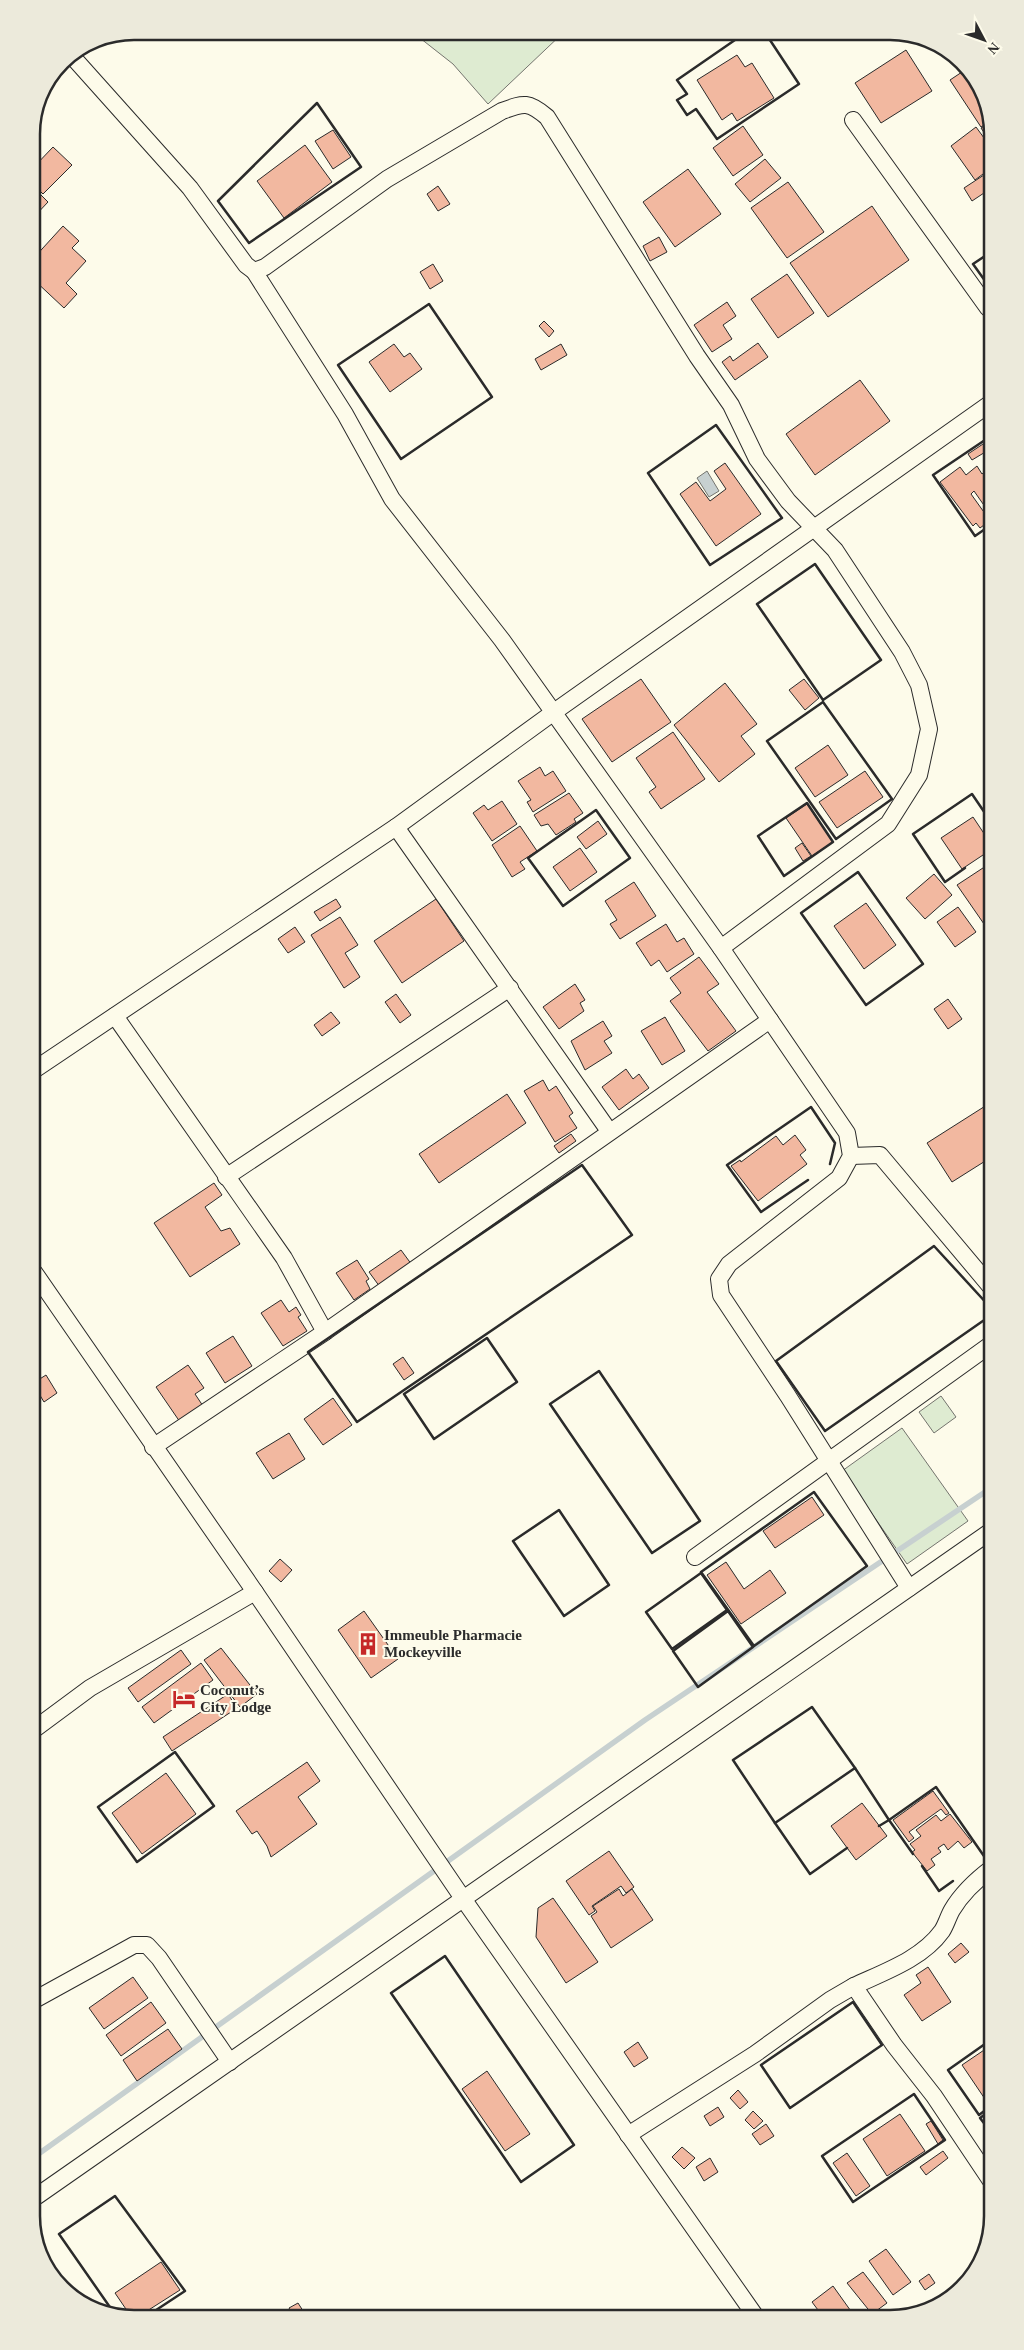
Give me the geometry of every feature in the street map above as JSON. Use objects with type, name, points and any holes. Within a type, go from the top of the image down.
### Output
[{"type":"street","points":[[76,61],[190,188],[246,265],[254,271],[345,414],[392,500],[502,640],[554,712],[721,948],[848,1133],[851,1156],[839,1178],[729,1264],[719,1279],[721,1295],[788,1396],[827,1461],[909,1588]]},
{"type":"street","points":[[254,271],[265,267],[387,179],[502,111],[523,104],[534,106],[547,117],[697,356],[731,405],[757,458],[788,501],[816,528],[835,550],[874,607],[902,652],[919,685],[929,728],[919,775],[888,824],[721,948]]},
{"type":"street","points":[[854,120],[984,302]]},
{"type":"street","points":[[40,1066],[396,827],[554,712],[984,409]]},
{"type":"street","points":[[396,827],[609,1131]]},
{"type":"street","points":[[226,1177],[510,988]]},
{"type":"street","points":[[115,1016],[284,1258],[325,1332]]},
{"type":"street","points":[[153,1446],[325,1332],[609,1131],[770,1020]]},
{"type":"street","points":[[851,1156],[880,1155],[984,1279]]},
{"type":"street","points":[[40,1281],[255,1592],[464,1900],[751,2310]]},
{"type":"street","points":[[695,1557],[984,1349]]},
{"type":"street","points":[[40,2194],[984,1536]]},
{"type":"street","points":[[40,1725],[90,1688],[255,1592]]},
{"type":"street","points":[[628,2135],[755,2054],[830,2000],[902,1963],[925,1948],[942,1931],[952,1910],[968,1888],[984,1875]]},
{"type":"street","points":[[40,1997],[134,1945],[147,1944],[159,1958],[230,2062]]},
{"type":"street","points":[[854,1986],[894,2045],[934,2096],[984,2171]]},
{"type":"green space","points":[[422,40],[556,40],[488,104],[453,64]]},
{"type":"green space","points":[[941,1396],[956,1417],[934,1433],[919,1412]]},
{"type":"green space","points":[[902,1428],[968,1521],[907,1564],[842,1471]]},
{"type":"shaded area","points":[[707,471],[719,491],[709,497],[697,478]]},
{"type":"building","points":[[906,50],[932,91],[881,123],[855,83]]},
{"type":"building","points":[[737,55],[745,67],[752,63],[774,98],[737,121],[732,113],[722,120],[697,80]]},
{"type":"building","points":[[961,72],[979,104],[983,125],[981,127],[950,80]]},
{"type":"building","points":[[743,126],[763,155],[733,176],[713,148]]},
{"type":"building","points":[[976,127],[984,138],[984,173],[975,180],[951,146]]},
{"type":"building","points":[[333,130],[351,157],[333,169],[315,141]]},
{"type":"building","points":[[305,145],[332,182],[284,218],[257,181]]},
{"type":"building","points":[[53,147],[72,165],[43,194],[40,191],[40,161]]},
{"type":"building","points":[[765,159],[781,178],[750,202],[735,184]]},
{"type":"building","points":[[688,169],[721,214],[675,247],[643,202]]},
{"type":"building","points":[[984,175],[984,193],[972,201],[964,188]]},
{"type":"building","points":[[788,182],[824,232],[787,258],[751,208]]},
{"type":"building","points":[[438,186],[450,204],[438,211],[427,194]]},
{"type":"building","points":[[40,196],[48,202],[40,210]]},
{"type":"building","points":[[872,206],[909,260],[828,317],[790,263]]},
{"type":"building","points":[[63,226],[79,241],[72,248],[86,261],[66,283],[77,294],[64,308],[40,286],[40,251]]},
{"type":"building","points":[[659,237],[667,252],[650,261],[643,246]]},
{"type":"building","points":[[433,264],[443,281],[430,289],[420,272]]},
{"type":"building","points":[[787,274],[814,313],[778,338],[751,299]]},
{"type":"building","points":[[727,302],[736,316],[723,325],[732,339],[712,352],[694,325]]},
{"type":"building","points":[[544,321],[554,331],[549,337],[539,326]]},
{"type":"building","points":[[758,343],[768,357],[735,380],[722,362],[730,356],[733,361]]},
{"type":"building","points":[[394,344],[404,357],[410,353],[422,369],[390,392],[369,362]]},
{"type":"building","points":[[561,344],[567,355],[541,370],[535,359]]},
{"type":"building","points":[[860,380],[890,421],[815,475],[786,434]]},
{"type":"building","points":[[983,444],[984,453],[972,460],[968,454]]},
{"type":"building","points":[[725,463],[761,514],[716,546],[680,494],[696,482],[710,501],[726,489],[714,471]]},
{"type":"building","points":[[977,466],[982,474],[984,472],[984,505],[974,491],[971,494],[984,512],[984,525],[980,528],[976,523],[973,526],[940,482],[960,467],[966,475]]},
{"type":"building","points":[[641,679],[671,722],[612,762],[582,719]]},
{"type":"building","points":[[804,679],[819,698],[805,710],[789,690]]},
{"type":"building","points":[[725,683],[757,724],[741,736],[755,754],[719,782],[674,725]]},
{"type":"building","points":[[673,732],[705,779],[661,809],[649,792],[656,787],[636,758]]},
{"type":"building","points":[[828,745],[848,775],[815,797],[795,768]]},
{"type":"building","points":[[540,767],[545,776],[553,771],[566,791],[533,812],[527,802],[531,800],[518,781]]},
{"type":"building","points":[[865,771],[883,797],[837,828],[819,802]]},
{"type":"building","points":[[569,793],[583,813],[574,819],[576,822],[556,835],[548,824],[541,826],[534,815]]},
{"type":"building","points":[[502,801],[517,824],[492,841],[473,813],[484,805],[488,810]]},
{"type":"building","points":[[807,804],[833,842],[812,856],[786,818]]},
{"type":"building","points":[[973,817],[984,834],[984,854],[962,869],[941,838]]},
{"type":"building","points":[[598,821],[607,834],[586,849],[577,837]]},
{"type":"building","points":[[520,826],[537,851],[520,862],[525,869],[512,877],[492,845]]},
{"type":"building","points":[[802,843],[811,856],[803,861],[795,848]]},
{"type":"building","points":[[580,848],[597,872],[570,891],[553,867]]},
{"type":"building","points":[[984,867],[984,924],[957,885]]},
{"type":"building","points":[[934,874],[952,895],[925,919],[906,898]]},
{"type":"building","points":[[634,882],[656,916],[620,939],[610,924],[617,920],[605,901]]},
{"type":"building","points":[[336,899],[341,907],[320,921],[314,912]]},
{"type":"building","points":[[436,899],[464,941],[402,983],[374,941]]},
{"type":"building","points":[[866,903],[896,945],[864,969],[834,926]]},
{"type":"building","points":[[958,907],[976,932],[955,947],[937,922]]},
{"type":"building","points":[[340,917],[358,945],[345,953],[360,977],[344,988],[311,935]]},
{"type":"building","points":[[666,924],[677,942],[684,938],[694,954],[667,972],[659,960],[651,966],[636,943]]},
{"type":"building","points":[[295,927],[305,942],[288,953],[278,939]]},
{"type":"building","points":[[699,957],[719,984],[707,992],[736,1031],[708,1051],[670,1001],[681,993],[670,978]]},
{"type":"building","points":[[575,984],[585,1000],[580,1003],[584,1011],[559,1029],[543,1007]]},
{"type":"building","points":[[396,994],[411,1015],[400,1023],[385,1002]]},
{"type":"building","points":[[948,999],[962,1019],[948,1029],[934,1009]]},
{"type":"building","points":[[331,1012],[340,1023],[322,1036],[314,1025]]},
{"type":"building","points":[[665,1017],[685,1051],[662,1065],[641,1031]]},
{"type":"building","points":[[603,1021],[612,1036],[604,1041],[612,1053],[585,1070],[571,1041]]},
{"type":"building","points":[[626,1069],[633,1079],[639,1074],[649,1088],[619,1110],[602,1087]]},
{"type":"building","points":[[543,1080],[549,1091],[556,1086],[573,1113],[569,1116],[577,1128],[555,1142],[524,1091]]},
{"type":"building","points":[[507,1094],[526,1123],[439,1183],[419,1154]]},
{"type":"building","points":[[984,1107],[984,1162],[952,1182],[927,1143]]},
{"type":"building","points":[[571,1134],[576,1141],[559,1153],[554,1146]]},
{"type":"building","points":[[795,1135],[806,1150],[800,1155],[807,1164],[758,1201],[731,1166],[740,1160],[741,1162],[776,1136],[783,1145]]},
{"type":"building","points":[[214,1183],[222,1195],[205,1207],[221,1231],[230,1228],[240,1244],[190,1277],[154,1223]]},
{"type":"building","points":[[401,1250],[412,1265],[380,1287],[369,1272]]},
{"type":"building","points":[[357,1260],[369,1279],[366,1281],[370,1289],[354,1300],[336,1273]]},
{"type":"building","points":[[281,1300],[289,1312],[296,1307],[301,1315],[298,1317],[307,1331],[283,1346],[261,1313]]},
{"type":"building","points":[[233,1336],[252,1366],[225,1383],[206,1353]]},
{"type":"building","points":[[403,1357],[414,1373],[404,1380],[393,1364]]},
{"type":"building","points":[[188,1365],[204,1388],[195,1394],[203,1406],[180,1422],[156,1387]]},
{"type":"building","points":[[46,1375],[57,1393],[44,1402],[40,1395],[40,1379]]},
{"type":"building","points":[[333,1398],[352,1425],[323,1445],[304,1419]]},
{"type":"building","points":[[289,1433],[305,1459],[273,1479],[256,1453]]},
{"type":"building","points":[[812,1497],[824,1515],[775,1548],[763,1531]]},
{"type":"building","points":[[280,1559],[292,1570],[281,1582],[269,1571]]},
{"type":"building","points":[[726,1562],[744,1589],[770,1570],[786,1593],[741,1624],[707,1575]]},
{"type":"building","name":"Immeuble Pharmacie Mockeyville","points":[[364,1611],[398,1659],[371,1678],[338,1630]]},
{"type":"building","points":[[221,1648],[257,1694],[240,1707],[204,1660]]},
{"type":"building","points":[[181,1650],[191,1664],[138,1702],[128,1688]]},
{"type":"building","points":[[201,1663],[213,1680],[154,1723],[142,1707]]},
{"type":"building","points":[[228,1694],[237,1708],[172,1751],[163,1737]]},
{"type":"building","points":[[307,1762],[320,1781],[298,1797],[317,1824],[271,1857],[267,1846],[257,1831],[252,1834],[236,1811]]},
{"type":"building","points":[[166,1773],[196,1814],[142,1854],[112,1813]]},
{"type":"building","points":[[933,1791],[949,1813],[946,1815],[941,1809],[909,1832],[914,1838],[909,1842],[893,1820]]},
{"type":"building","points":[[862,1803],[887,1836],[856,1860],[831,1826]]},
{"type":"building","points":[[950,1814],[972,1842],[964,1848],[958,1841],[948,1850],[944,1844],[938,1848],[941,1852],[931,1859],[935,1865],[927,1871],[912,1852],[915,1850],[910,1844],[921,1836],[916,1830],[936,1815],[941,1821]]},
{"type":"building","points":[[609,1851],[634,1887],[626,1893],[621,1886],[592,1906],[595,1911],[589,1915],[566,1881]]},
{"type":"building","points":[[619,1889],[623,1896],[632,1889],[653,1920],[611,1948],[591,1916],[597,1912],[593,1906]]},
{"type":"building","points":[[553,1898],[598,1962],[566,1983],[536,1937],[538,1908]]},
{"type":"building","points":[[961,1943],[969,1952],[955,1963],[948,1954]]},
{"type":"building","points":[[928,1967],[951,2002],[922,2021],[904,1995],[921,1983],[916,1975]]},
{"type":"building","points":[[133,1977],[148,1998],[104,2029],[89,2008]]},
{"type":"building","points":[[151,2002],[166,2023],[121,2056],[106,2035]]},
{"type":"building","points":[[168,2029],[182,2049],[137,2081],[123,2060]]},
{"type":"building","points":[[638,2042],[648,2058],[634,2067],[624,2052]]},
{"type":"building","points":[[984,2050],[984,2098],[962,2065]]},
{"type":"building","points":[[487,2071],[530,2134],[505,2151],[462,2089]]},
{"type":"building","points":[[738,2090],[748,2102],[740,2109],[730,2098]]},
{"type":"building","points":[[718,2107],[724,2117],[710,2126],[704,2116]]},
{"type":"building","points":[[753,2111],[763,2121],[754,2129],[745,2120]]},
{"type":"building","points":[[900,2114],[925,2151],[887,2176],[863,2139]]},
{"type":"building","points":[[931,2121],[943,2140],[938,2144],[926,2124]]},
{"type":"building","points":[[766,2124],[774,2136],[760,2145],[752,2134]]},
{"type":"building","points":[[682,2147],[695,2158],[684,2169],[672,2157]]},
{"type":"building","points":[[943,2151],[948,2158],[926,2175],[920,2167]]},
{"type":"building","points":[[847,2153],[870,2186],[856,2196],[833,2163]]},
{"type":"building","points":[[710,2158],[718,2172],[704,2181],[696,2167]]},
{"type":"building","points":[[886,2249],[911,2282],[893,2295],[869,2261]]},
{"type":"building","points":[[161,2262],[180,2290],[149,2310],[126,2310],[115,2293]]},
{"type":"building","points":[[863,2272],[887,2303],[877,2310],[869,2310],[847,2283]]},
{"type":"building","points":[[929,2274],[935,2283],[925,2290],[919,2281]]},
{"type":"building","points":[[833,2286],[850,2310],[818,2310],[812,2302]]},
{"type":"building","points":[[298,2303],[302,2310],[290,2310],[289,2308]]},
{"type":"waterway","points":[[40,2153],[645,1720],[984,1493]]},
{"type":"wall","points":[[735,40],[677,80],[687,94],[677,100],[687,115],[696,109],[717,139],[799,84],[770,40]]},
{"type":"wall","points":[[317,103],[361,167],[249,243],[218,201],[317,103]]},
{"type":"wall","points":[[984,257],[973,264],[984,279]]},
{"type":"wall","points":[[429,304],[492,397],[401,459],[338,365],[429,304]]},
{"type":"wall","points":[[716,425],[782,518],[710,565],[648,473],[716,425]]},
{"type":"wall","points":[[984,441],[933,475],[975,536],[984,530]]},
{"type":"wall","points":[[815,564],[881,660],[823,700],[757,604],[815,564]]},
{"type":"wall","points":[[823,702],[892,799],[836,839],[767,741],[823,702]]},
{"type":"wall","points":[[965,868],[945,882],[913,834],[972,794],[984,812]]},
{"type":"wall","points":[[807,803],[833,842],[784,876],[758,836],[807,803]]},
{"type":"wall","points":[[596,810],[630,858],[563,906],[528,858],[596,810]]},
{"type":"wall","points":[[858,872],[923,964],[866,1005],[801,913],[858,872]]},
{"type":"wall","points":[[808,1180],[761,1212],[727,1165],[811,1107],[835,1143],[830,1164]]},
{"type":"wall","points":[[582,1165],[632,1235],[357,1422],[308,1352],[582,1165]]},
{"type":"wall","points":[[984,1300],[934,1246],[776,1361],[825,1431],[984,1320]]},
{"type":"wall","points":[[487,1338],[517,1382],[434,1439],[404,1394],[487,1338]]},
{"type":"wall","points":[[599,1371],[700,1521],[652,1553],[550,1404],[599,1371]]},
{"type":"wall","points":[[814,1492],[867,1566],[754,1646],[701,1572],[814,1492]]},
{"type":"wall","points":[[559,1510],[609,1585],[564,1616],[513,1541],[559,1510]]},
{"type":"wall","points":[[701,1573],[727,1610],[672,1649],[646,1612],[701,1573]]},
{"type":"wall","points":[[728,1611],[753,1647],[698,1687],[673,1651],[728,1611]]},
{"type":"wall","points":[[775,1823],[733,1760],[812,1707],[855,1768]]},
{"type":"wall","points":[[175,1752],[214,1806],[137,1862],[98,1807],[175,1752]]},
{"type":"wall","points":[[847,1848],[810,1874],[775,1823],[855,1768],[889,1820],[879,1826]]},
{"type":"wall","points":[[913,1854],[889,1820],[936,1787],[984,1856]]},
{"type":"wall","points":[[922,1866],[939,1891],[953,1881]]},
{"type":"wall","points":[[445,1956],[574,2145],[521,2182],[391,1993],[445,1956]]},
{"type":"wall","points":[[853,2002],[882,2045],[790,2108],[761,2065],[853,2002]]},
{"type":"wall","points":[[984,2045],[948,2070],[979,2115],[984,2111]]},
{"type":"wall","points":[[914,2094],[945,2140],[853,2202],[822,2156],[914,2094]]},
{"type":"wall","points":[[984,2115],[980,2118],[984,2123]]},
{"type":"wall","points":[[109,2306],[59,2234],[115,2196],[185,2291],[156,2310]]},
{"type":"place","name":"Immeuble Pharmacie Mockeyville","points":[[368,1644]]},
{"type":"place","name":"Coconut’s City Lodge","points":[[184,1699]]}]
